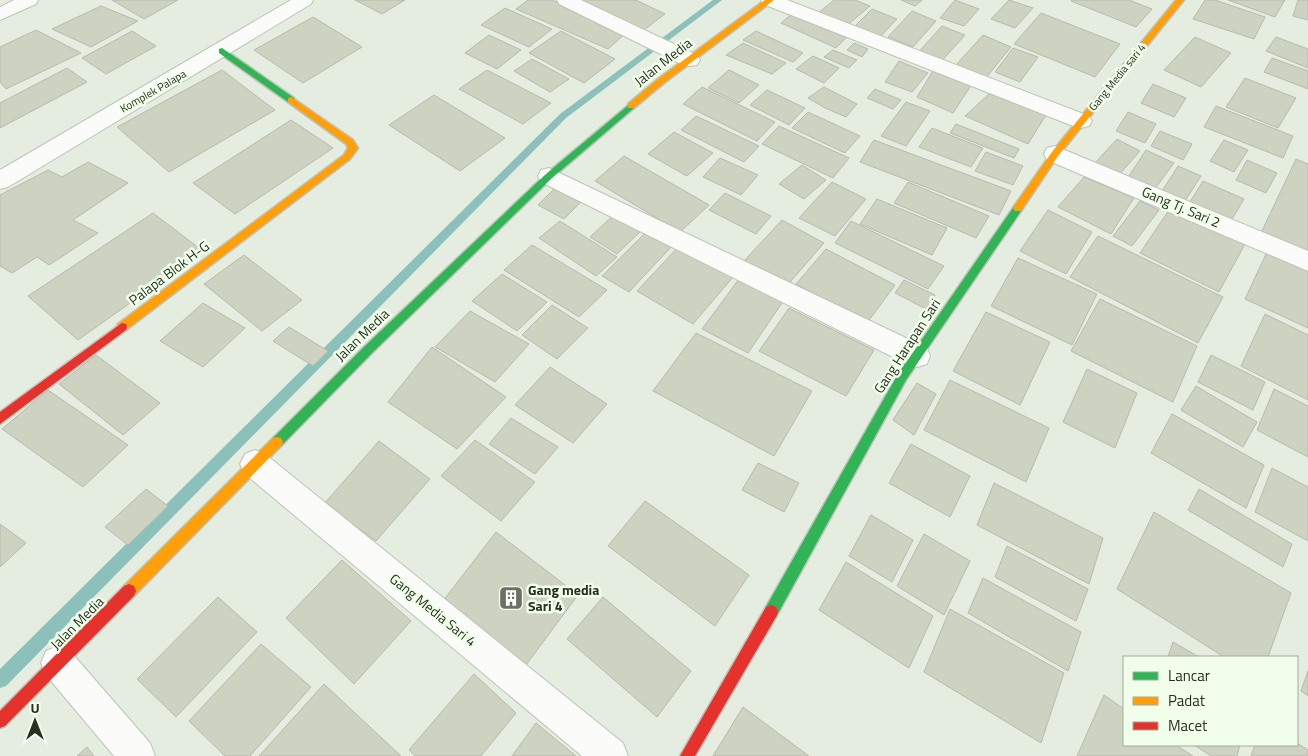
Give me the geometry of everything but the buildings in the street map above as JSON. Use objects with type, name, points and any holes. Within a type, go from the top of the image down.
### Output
[{"type":"street","points":[[0,14],[29,0]]},
{"type":"street","name":"Komplek Palapa","points":[[0,181],[222,51],[304,0]]},
{"type":"street","points":[[566,0],[686,58]]},
{"type":"street","points":[[770,0],[1081,121]]},
{"type":"street","name":"Jalan Media","points":[[0,721],[368,350],[549,176],[686,58],[770,0]]},
{"type":"street","name":"Gang Media sari 4","points":[[1055,154],[1180,0]]},
{"type":"street","name":"Palapa Blok H-G","points":[[0,419],[346,157],[353,148],[350,142],[222,51]]},
{"type":"street","name":"Gang Tj. Sari 2","points":[[1055,154],[1308,261]]},
{"type":"street","name":"Gang Harapan Sari","points":[[687,756],[799,564],[902,377],[1055,154]]},
{"type":"street","points":[[549,176],[917,356]]},
{"type":"street","name":"Gang Media Sari 4","points":[[255,464],[610,756]]},
{"type":"street","points":[[58,663],[137,756]]},
{"type":"waterway","points":[[0,680],[563,116],[718,0]]},
{"type":"traffic: fast","points":[[222,51],[291,100]]},
{"type":"traffic: fast","points":[[277,442],[368,350],[549,176],[631,106]]},
{"type":"traffic: fast","points":[[771,612],[902,377],[1018,208]]},
{"type":"traffic: slow","points":[[631,106],[661,81],[770,0]]},
{"type":"traffic: slow","points":[[1018,208],[1055,154],[1180,0]]},
{"type":"traffic: slow","points":[[122,327],[347,157],[353,148],[350,142],[291,100]]},
{"type":"traffic: slow","points":[[129,591],[277,442]]},
{"type":"traffic: jam","points":[[0,419],[122,327]]},
{"type":"traffic: jam","points":[[0,721],[129,591]]},
{"type":"traffic: jam","points":[[687,756],[771,612]]},
{"type":"place","name":"Gang media Sari 4","points":[[511,598]]}]
